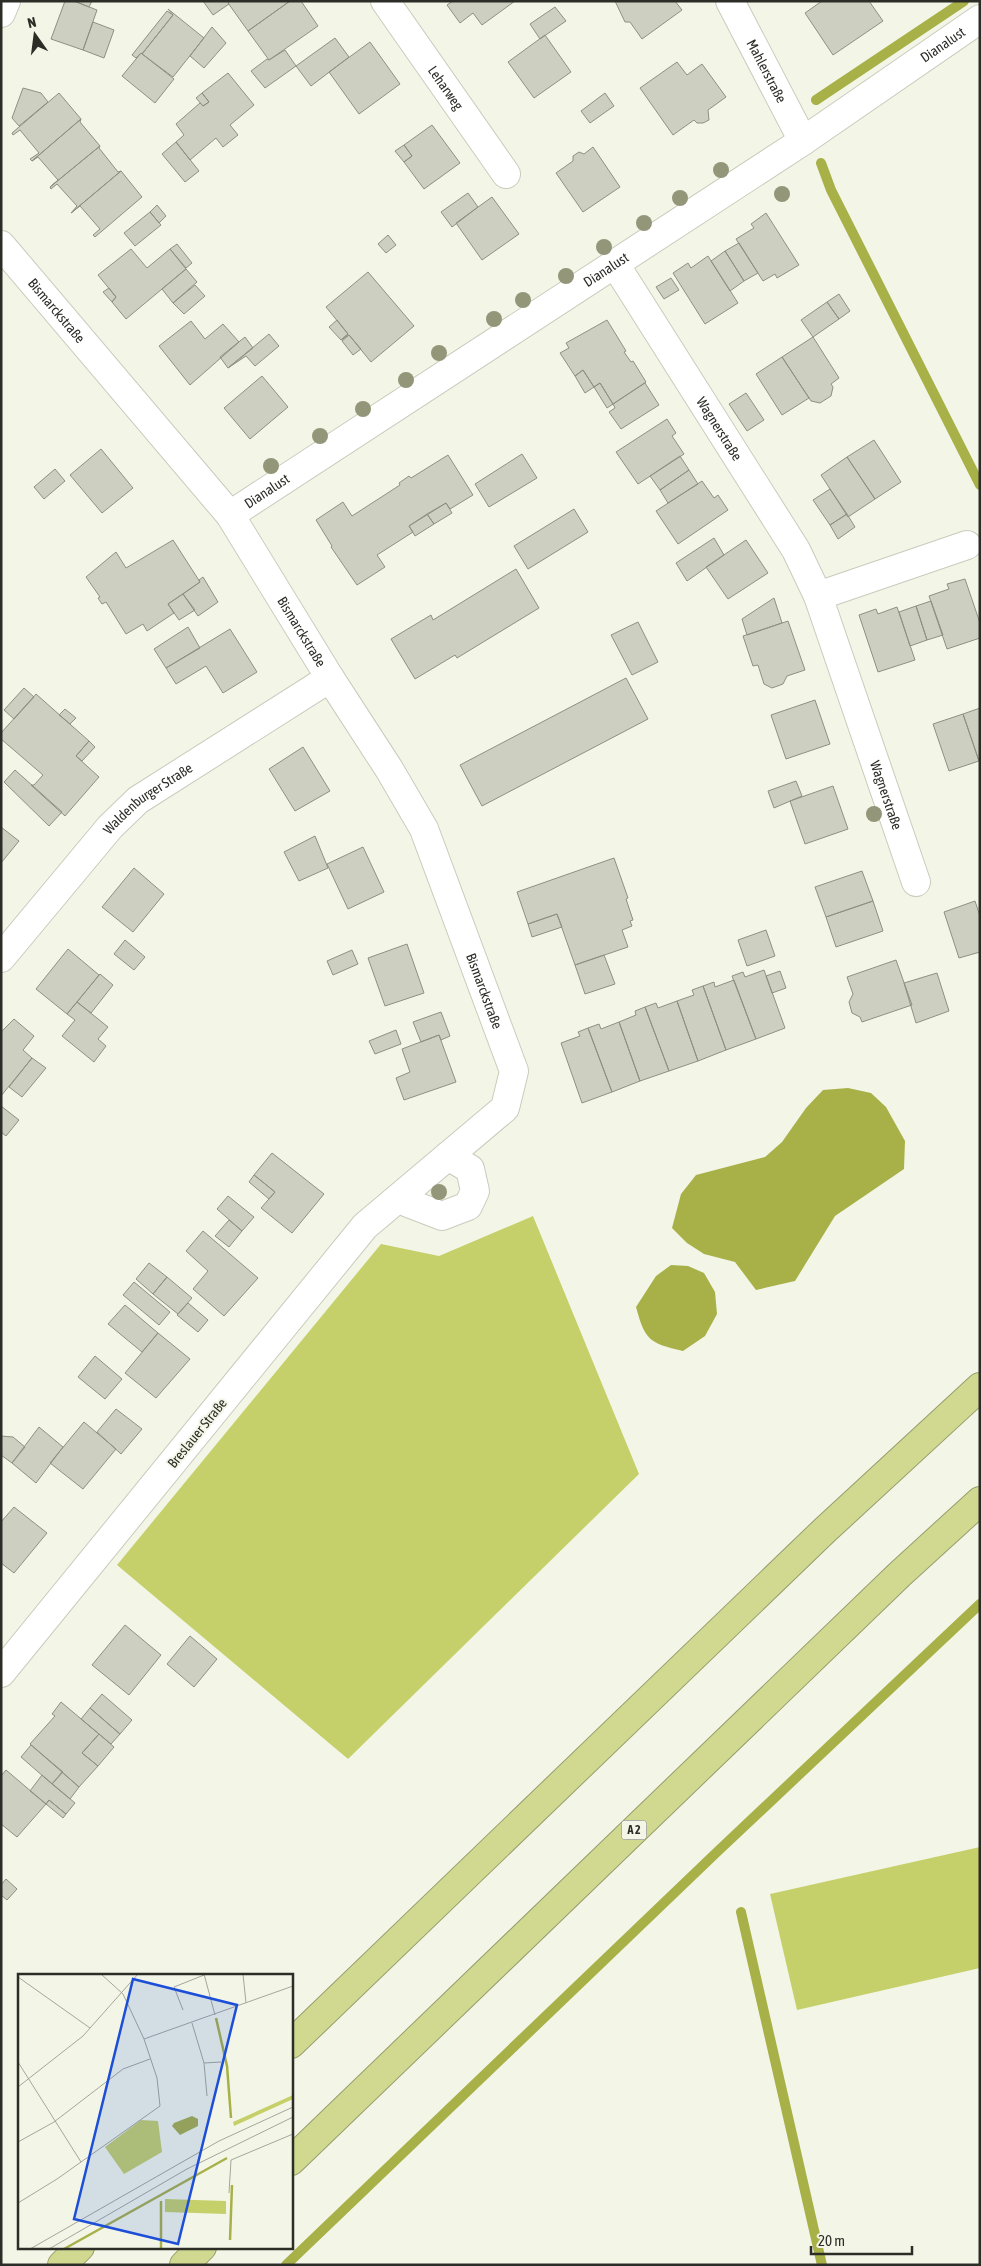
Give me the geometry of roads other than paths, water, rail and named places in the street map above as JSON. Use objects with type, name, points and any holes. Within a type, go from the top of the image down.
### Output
[{"type":"highway","points":[[292,2043],[818,1536],[980,1387]]},
{"type":"highway","name":"A 2","points":[[292,2160],[886,1588],[980,1501]]},
{"type":"highway","points":[[62,2265],[79,2248]]},
{"type":"highway","points":[[184,2265],[201,2248]]},
{"type":"street","points":[[1,13],[6,1]]},
{"type":"street","name":"Leharweg","points":[[385,1],[506,174]]},
{"type":"street","name":"Mahlerstraße","points":[[730,1],[803,141]]},
{"type":"street","name":"Dianalust","points":[[230,516],[803,141],[980,19]]},
{"type":"street","name":"Bismarckstraße","points":[[1,246],[230,516],[330,678],[389,769],[424,829],[514,1071]]},
{"type":"street","name":"Wagnerstraße","points":[[615,264],[796,550],[818,596],[916,882]]},
{"type":"street","points":[[818,596],[967,545]]},
{"type":"street","name":"Waldenburger Straße","points":[[1,958],[110,827],[138,800],[330,678]]},
{"type":"street","name":"Breslauer Straße","points":[[1,1673],[365,1226],[505,1108],[514,1071]]},
{"type":"street","points":[[398,1199],[442,1216],[468,1206],[475,1191],[470,1169],[448,1156]]},
{"type":"waterway","points":[[816,100],[964,1]]},
{"type":"waterway","points":[[821,163],[831,190],[980,485]]},
{"type":"waterway","points":[[286,2265],[717,1852],[980,1604]]},
{"type":"waterway","points":[[741,1912],[822,2265]]}]
